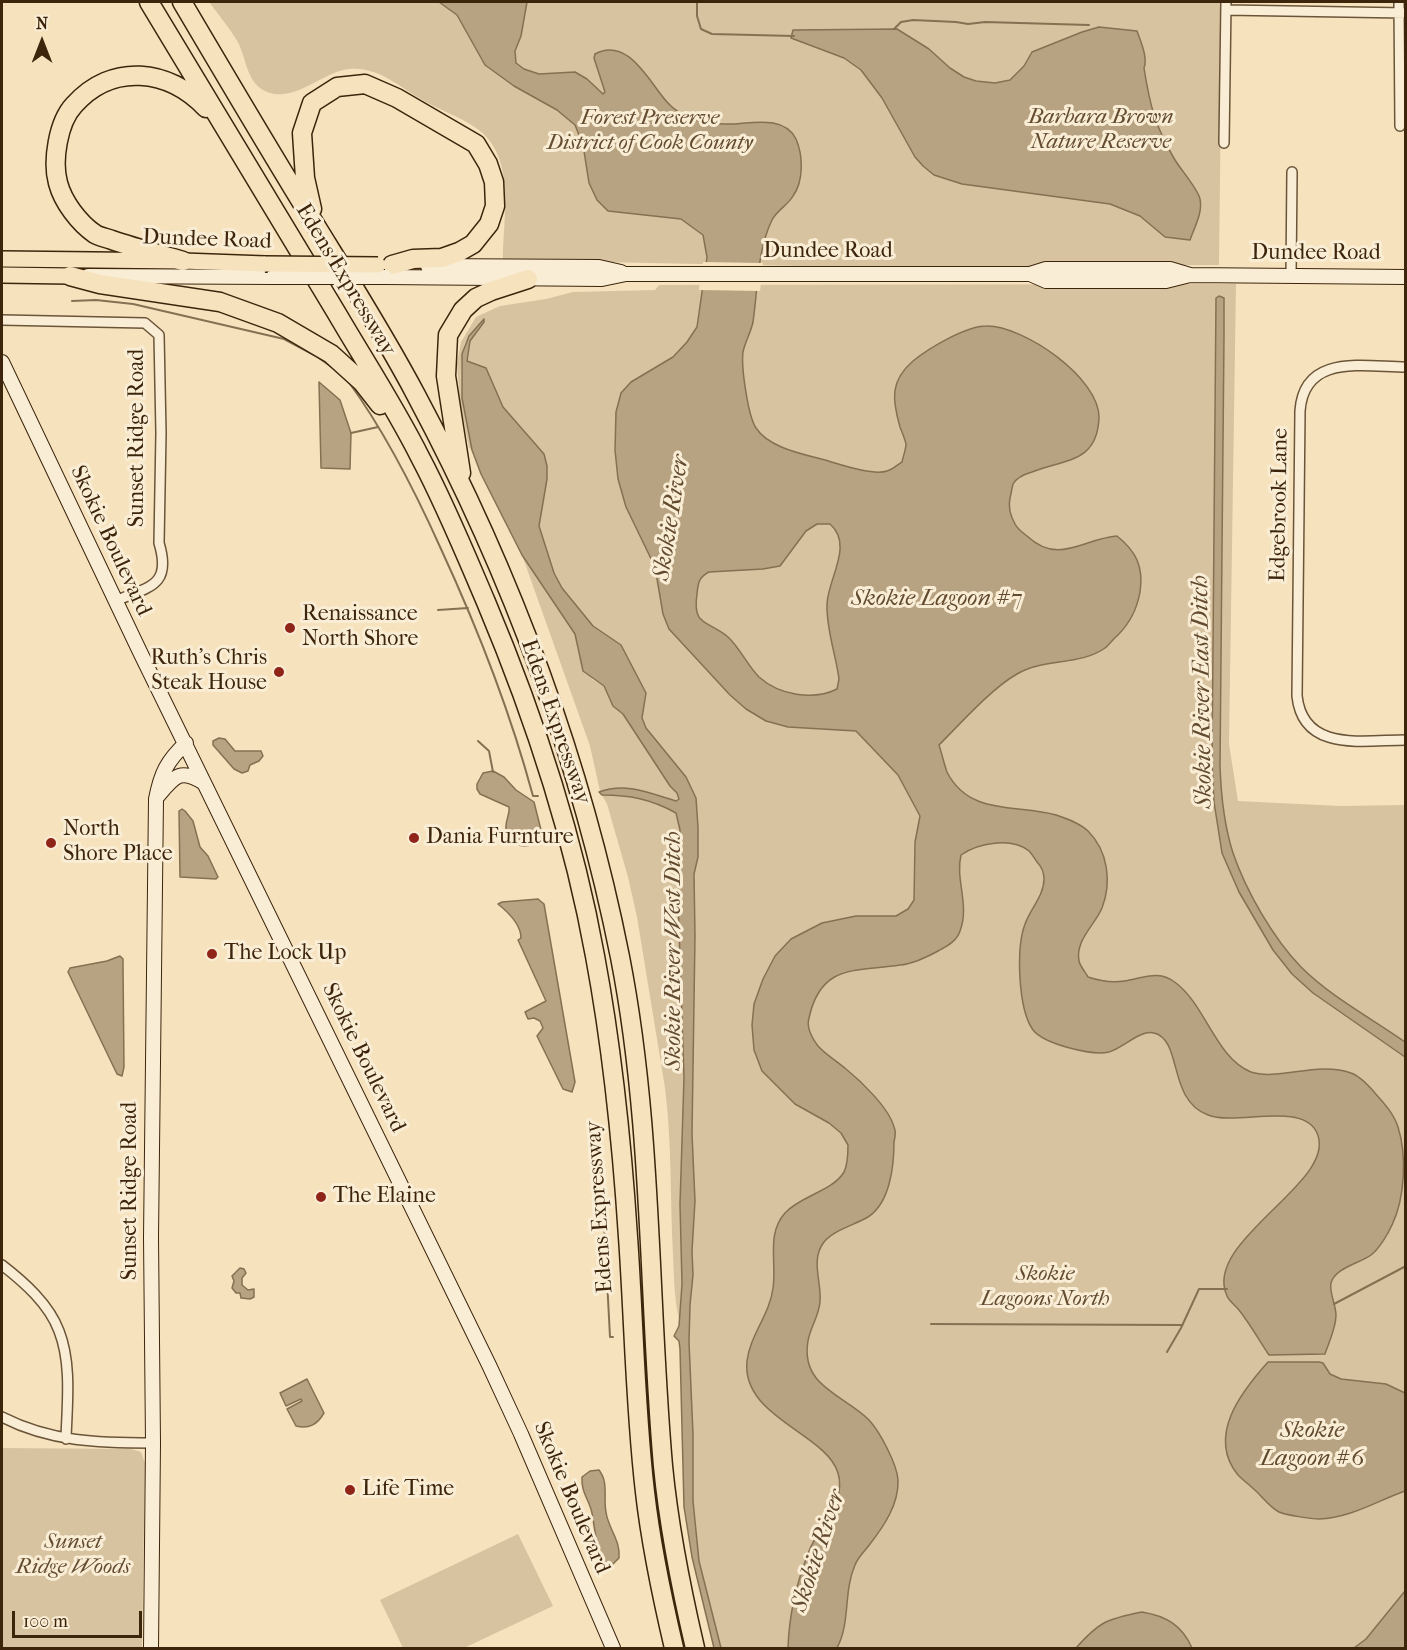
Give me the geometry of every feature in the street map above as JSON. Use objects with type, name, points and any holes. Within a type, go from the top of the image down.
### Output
[{"type":"highway","name":"Edens Expressway","points":[[149,2],[306,260],[419,454],[452,523],[504,646],[552,778],[596,957],[619,1126],[628,1235],[636,1406],[645,1495],[657,1572],[674,1648]]},
{"type":"highway","name":"Edens Expressway","points":[[182,2],[415,393],[464,490],[530,642],[562,738],[596,854],[620,958],[637,1061],[645,1154],[663,1467],[676,1561],[695,1648]]},
{"type":"highway","points":[[183,261],[96,234],[72,211],[58,183],[56,152],[62,126],[73,105],[93,88],[117,77],[144,75],[174,82],[196,97],[222,124]]},
{"type":"highway","points":[[316,225],[305,178],[302,133],[312,103],[337,87],[364,84],[397,98],[476,144],[488,164],[494,182],[495,206],[489,224],[473,244],[442,258],[413,259],[385,269]]},
{"type":"highway","points":[[70,276],[100,284],[220,302],[278,323],[331,354],[362,382],[419,454]]},
{"type":"highway","points":[[464,490],[446,376],[448,335],[463,310],[476,298],[528,279]]},
{"type":"main road","name":"Dundee Road","points":[[2,259],[183,261],[269,270]]},
{"type":"main road","name":"Dundee Road","points":[[2,275],[70,276],[269,270],[599,267],[626,274]]},
{"type":"main road","name":"Dundee Road","points":[[385,269],[528,279],[602,279],[626,274],[1030,274],[1046,281],[1166,281],[1190,275],[1406,277]]},
{"type":"main road","points":[[2,283],[19,275]]},
{"type":"main road","name":"Skokie Boulevard","points":[[2,362],[115,601],[489,1365],[613,1648]]},
{"type":"main road","name":"Sunset Ridge Road","points":[[151,1648],[156,799],[160,778],[170,759],[186,743]]},
{"type":"main road","points":[[156,799],[178,776],[193,775],[205,783]]},
{"type":"street","points":[[1400,2],[1402,13],[1400,126]]},
{"type":"street","points":[[1224,143],[1226,6],[1402,13]]},
{"type":"street","points":[[1291,276],[1292,172]]},
{"type":"street","name":"Sunset Ridge Road","points":[[2,320],[146,323],[159,335],[161,433],[159,543],[164,570],[154,585],[115,601]]},
{"type":"street","name":"Edgebrook Lane","points":[[1406,367],[1328,368],[1315,377],[1303,394],[1301,402],[1298,696],[1300,713],[1309,726],[1323,736],[1331,739],[1406,740]]},
{"type":"street","points":[[2,1265],[29,1287],[59,1331],[67,1384],[66,1439]]},
{"type":"street","points":[[2,1417],[38,1432],[66,1439],[153,1443]]},
{"type":"green space","name":"Forest Preserve District of Cook County","points":[[209,2],[1222,2],[1219,265],[847,267],[503,260],[505,188],[503,171],[498,154],[489,140],[476,128],[368,70],[339,71],[288,93],[267,92],[260,88],[250,76],[240,46]]},
{"type":"green space","name":"Skokie Lagoons North","points":[[1236,284],[1229,744],[1238,801],[1340,806],[1405,805],[1405,1648],[718,1648],[694,1542],[688,1464],[691,817],[577,622],[465,393],[468,341],[465,343],[462,356],[461,383],[472,450],[469,448],[460,403],[457,364],[461,342],[476,317],[500,306],[573,292],[655,290],[659,285]]},
{"type":"green space","points":[[522,555],[575,634],[579,655],[592,679],[603,686],[613,706],[623,714],[670,786],[677,793],[679,800],[622,788],[600,791],[590,746]]},
{"type":"green space","points":[[602,795],[640,799],[667,808],[676,813],[680,830],[678,899],[684,1078],[680,1204],[682,1284],[679,1319],[674,1287],[670,1150],[665,1088],[637,917],[628,877],[607,804]]},
{"type":"green space","name":"Sunset Ridge Woods","points":[[2,1448],[131,1449],[141,1452],[145,1463],[142,1648],[2,1648]]},
{"type":"green space","points":[[518,1534],[553,1606],[464,1648],[403,1648],[380,1600]]},
{"type":"water","points":[[439,2],[527,2],[521,36],[515,51],[516,63],[524,69],[539,74],[575,72],[587,79],[603,94],[605,92],[594,58],[595,54],[607,50],[618,51],[637,64],[667,102],[686,116],[717,124],[773,123],[790,131],[796,139],[801,160],[801,176],[797,190],[791,199],[774,216],[763,244],[753,322],[743,352],[744,379],[750,413],[756,428],[769,441],[797,453],[856,469],[873,472],[891,470],[902,462],[906,446],[897,417],[895,399],[900,376],[913,361],[928,350],[958,334],[978,327],[1002,328],[1038,344],[1073,371],[1087,387],[1096,403],[1099,418],[1097,433],[1092,444],[1077,457],[1017,479],[1012,487],[1009,501],[1010,511],[1020,530],[1039,545],[1050,549],[1072,548],[1117,536],[1137,560],[1141,583],[1137,604],[1126,626],[1105,648],[1095,654],[1073,660],[1027,669],[1007,680],[987,697],[939,745],[947,772],[956,786],[968,796],[981,802],[1056,815],[1081,826],[1095,839],[1104,857],[1107,888],[1102,908],[1080,946],[1079,961],[1088,977],[1115,982],[1157,975],[1170,979],[1186,993],[1220,1044],[1239,1065],[1251,1072],[1262,1074],[1325,1069],[1354,1074],[1367,1084],[1388,1109],[1396,1122],[1401,1138],[1403,1176],[1396,1214],[1386,1237],[1374,1252],[1337,1273],[1333,1278],[1331,1287],[1336,1320],[1325,1354],[1269,1355],[1243,1315],[1228,1298],[1224,1275],[1234,1253],[1251,1232],[1310,1170],[1319,1150],[1316,1131],[1308,1122],[1296,1118],[1266,1116],[1220,1118],[1208,1115],[1195,1107],[1186,1097],[1169,1047],[1163,1038],[1154,1033],[1143,1034],[1114,1050],[1101,1053],[1069,1048],[1039,1035],[1033,1030],[1024,1008],[1020,978],[1020,948],[1025,924],[1043,885],[1042,870],[1029,851],[1013,844],[985,845],[961,855],[960,874],[964,912],[959,935],[948,945],[915,962],[855,970],[831,979],[822,987],[815,1000],[808,1022],[810,1033],[818,1046],[874,1095],[895,1129],[892,1173],[881,1203],[868,1217],[828,1238],[820,1249],[817,1264],[820,1302],[808,1341],[807,1357],[817,1380],[869,1420],[883,1440],[898,1480],[896,1498],[890,1514],[860,1557],[851,1575],[844,1628],[837,1648],[788,1648],[790,1623],[800,1575],[813,1541],[831,1513],[839,1494],[838,1473],[830,1459],[818,1446],[770,1410],[757,1396],[749,1380],[747,1361],[752,1342],[771,1298],[774,1278],[774,1239],[779,1221],[791,1207],[839,1179],[846,1166],[848,1145],[841,1133],[829,1123],[795,1104],[762,1071],[754,1050],[752,1025],[754,1004],[775,956],[791,939],[822,923],[856,916],[896,916],[908,909],[914,900],[915,842],[920,816],[898,775],[856,731],[788,727],[766,721],[746,709],[730,695],[669,629],[663,614],[655,567],[626,507],[618,479],[615,450],[616,412],[621,393],[631,382],[673,357],[697,327],[707,257],[703,235],[681,219],[608,211],[597,200],[589,183],[583,145],[575,125],[557,110],[514,86],[485,65],[457,15]],"holes":[[[817,524],[830,524],[837,532],[840,542],[838,562],[827,604],[828,623],[839,679],[837,689],[818,695],[786,692],[759,677],[728,637],[699,618],[696,605],[698,587],[701,578],[709,572],[780,566],[806,531]]]},
{"type":"water","points":[[1099,27],[1137,31],[1145,55],[1146,81],[1158,126],[1175,160],[1199,195],[1201,204],[1199,215],[1190,240],[1165,237],[1140,216],[1110,204],[962,184],[934,175],[915,157],[882,98],[861,70],[844,58],[791,38],[793,30],[897,29],[929,49],[964,77],[995,83],[1010,80],[1024,66],[1032,52]]},
{"type":"water","points":[[1219,296],[1224,298],[1220,766],[1227,832],[1233,853],[1253,898],[1280,942],[1301,967],[1325,988],[1405,1042],[1405,1057],[1313,993],[1292,974],[1273,950],[1239,892],[1222,853],[1214,802],[1212,762],[1216,298]]},
{"type":"water","points":[[484,319],[470,341],[467,361],[486,368],[503,407],[544,454],[547,479],[539,526],[554,573],[562,588],[593,626],[621,645],[646,693],[642,718],[646,728],[686,777],[696,798],[698,857],[694,874],[692,1134],[695,1201],[689,1342],[693,1501],[699,1561],[721,1648],[714,1648],[692,1557],[684,1507],[680,1349],[679,1341],[674,1336],[679,1326],[682,1284],[680,1204],[684,1078],[678,899],[680,830],[676,813],[667,808],[640,799],[602,795],[599,792],[628,788],[676,801],[679,799],[623,714],[613,706],[604,686],[583,671],[575,634],[522,555],[481,474],[472,450],[462,398],[462,354],[469,336]]},
{"type":"water","points":[[319,382],[340,400],[351,433],[350,469],[321,468]]},
{"type":"water","points":[[219,738],[225,739],[235,751],[261,751],[263,756],[259,761],[250,765],[248,771],[242,773],[234,769],[213,745],[213,741]]},
{"type":"water","points":[[493,771],[504,777],[516,790],[534,802],[542,834],[541,841],[523,846],[509,839],[506,826],[509,807],[480,794],[477,789],[483,773]]},
{"type":"water","points":[[182,809],[193,821],[200,847],[208,856],[218,877],[216,879],[180,877],[179,811]]},
{"type":"water","points":[[538,899],[544,904],[575,1082],[572,1092],[563,1089],[537,1036],[543,1028],[540,1021],[534,1018],[528,1019],[525,1012],[546,1001],[518,940],[521,938],[519,928],[498,904]]},
{"type":"water","points":[[120,956],[123,959],[124,1067],[122,1076],[117,1074],[68,972],[70,968],[107,961]]},
{"type":"water","points":[[240,1268],[246,1273],[242,1278],[242,1285],[248,1290],[254,1289],[254,1297],[250,1299],[241,1298],[240,1293],[236,1293],[232,1288],[234,1281],[232,1276]]},
{"type":"water","name":"Skokie Lagoon #6","points":[[1268,1362],[1319,1362],[1323,1363],[1330,1374],[1341,1379],[1386,1384],[1405,1393],[1405,1491],[1342,1516],[1330,1518],[1292,1516],[1270,1506],[1238,1475],[1229,1460],[1226,1445],[1231,1415],[1248,1386]]},
{"type":"water","points":[[307,1379],[324,1413],[312,1425],[296,1426],[287,1409],[302,1401],[301,1399],[286,1406],[280,1393]]},
{"type":"water","points":[[599,1470],[605,1485],[607,1518],[619,1552],[619,1558],[612,1565],[602,1561],[592,1513],[582,1483],[582,1477],[590,1471]]},
{"type":"water","points":[[1405,1591],[1405,1648],[1354,1648],[1366,1639]]},
{"type":"water","points":[[1142,1612],[1159,1616],[1172,1623],[1183,1633],[1192,1648],[1076,1648],[1105,1622]]},
{"type":"pier","points":[[703,262],[763,263],[760,291],[699,290]]},
{"type":"waterway","points":[[697,2],[697,16],[701,29],[712,34],[794,36]]},
{"type":"waterway","points":[[894,29],[901,22],[913,20],[968,24],[985,22],[1089,25]]},
{"type":"waterway","points":[[72,301],[96,300],[133,304],[284,339],[333,368]]},
{"type":"waterway","points":[[348,381],[387,442],[431,527],[468,609],[492,671],[533,796],[538,796]]},
{"type":"waterway","points":[[351,433],[378,427]]},
{"type":"waterway","points":[[438,610],[468,608]]},
{"type":"waterway","points":[[478,741],[489,751],[493,772]]},
{"type":"waterway","points":[[604,1222],[610,1337],[613,1337]]},
{"type":"waterway","points":[[1334,1304],[1406,1266]]},
{"type":"waterway","points":[[1167,1352],[1199,1289],[1227,1289]]},
{"type":"waterway","points":[[931,1324],[1182,1325]]},
{"type":"place","name":"Renaissance North Shore","points":[[290,628]]},
{"type":"place","name":"Ruth's Chris Steak House","points":[[279,672]]},
{"type":"place","name":"Dania Furnture","points":[[414,838]]},
{"type":"place","name":"North Shore Place","points":[[51,843]]},
{"type":"place","name":"The Lock Up","points":[[212,954]]},
{"type":"place","name":"The Elaine","points":[[321,1197]]},
{"type":"place","name":"Life Time","points":[[350,1490]]},
{"type":"park label","name":"Barbara Brown Nature Reserve","points":[[1101,130]]},
{"type":"water label","name":"Skokie River","points":[[672,518]]},
{"type":"water label","name":"Skokie Lagoon #7","points":[[937,599]]},
{"type":"water label","name":"Skokie River East Ditch","points":[[1203,692]]},
{"type":"water label","name":"Skokie River West Ditch","points":[[674,951]]},
{"type":"water label","name":"Skokie River","points":[[819,1551]]}]
